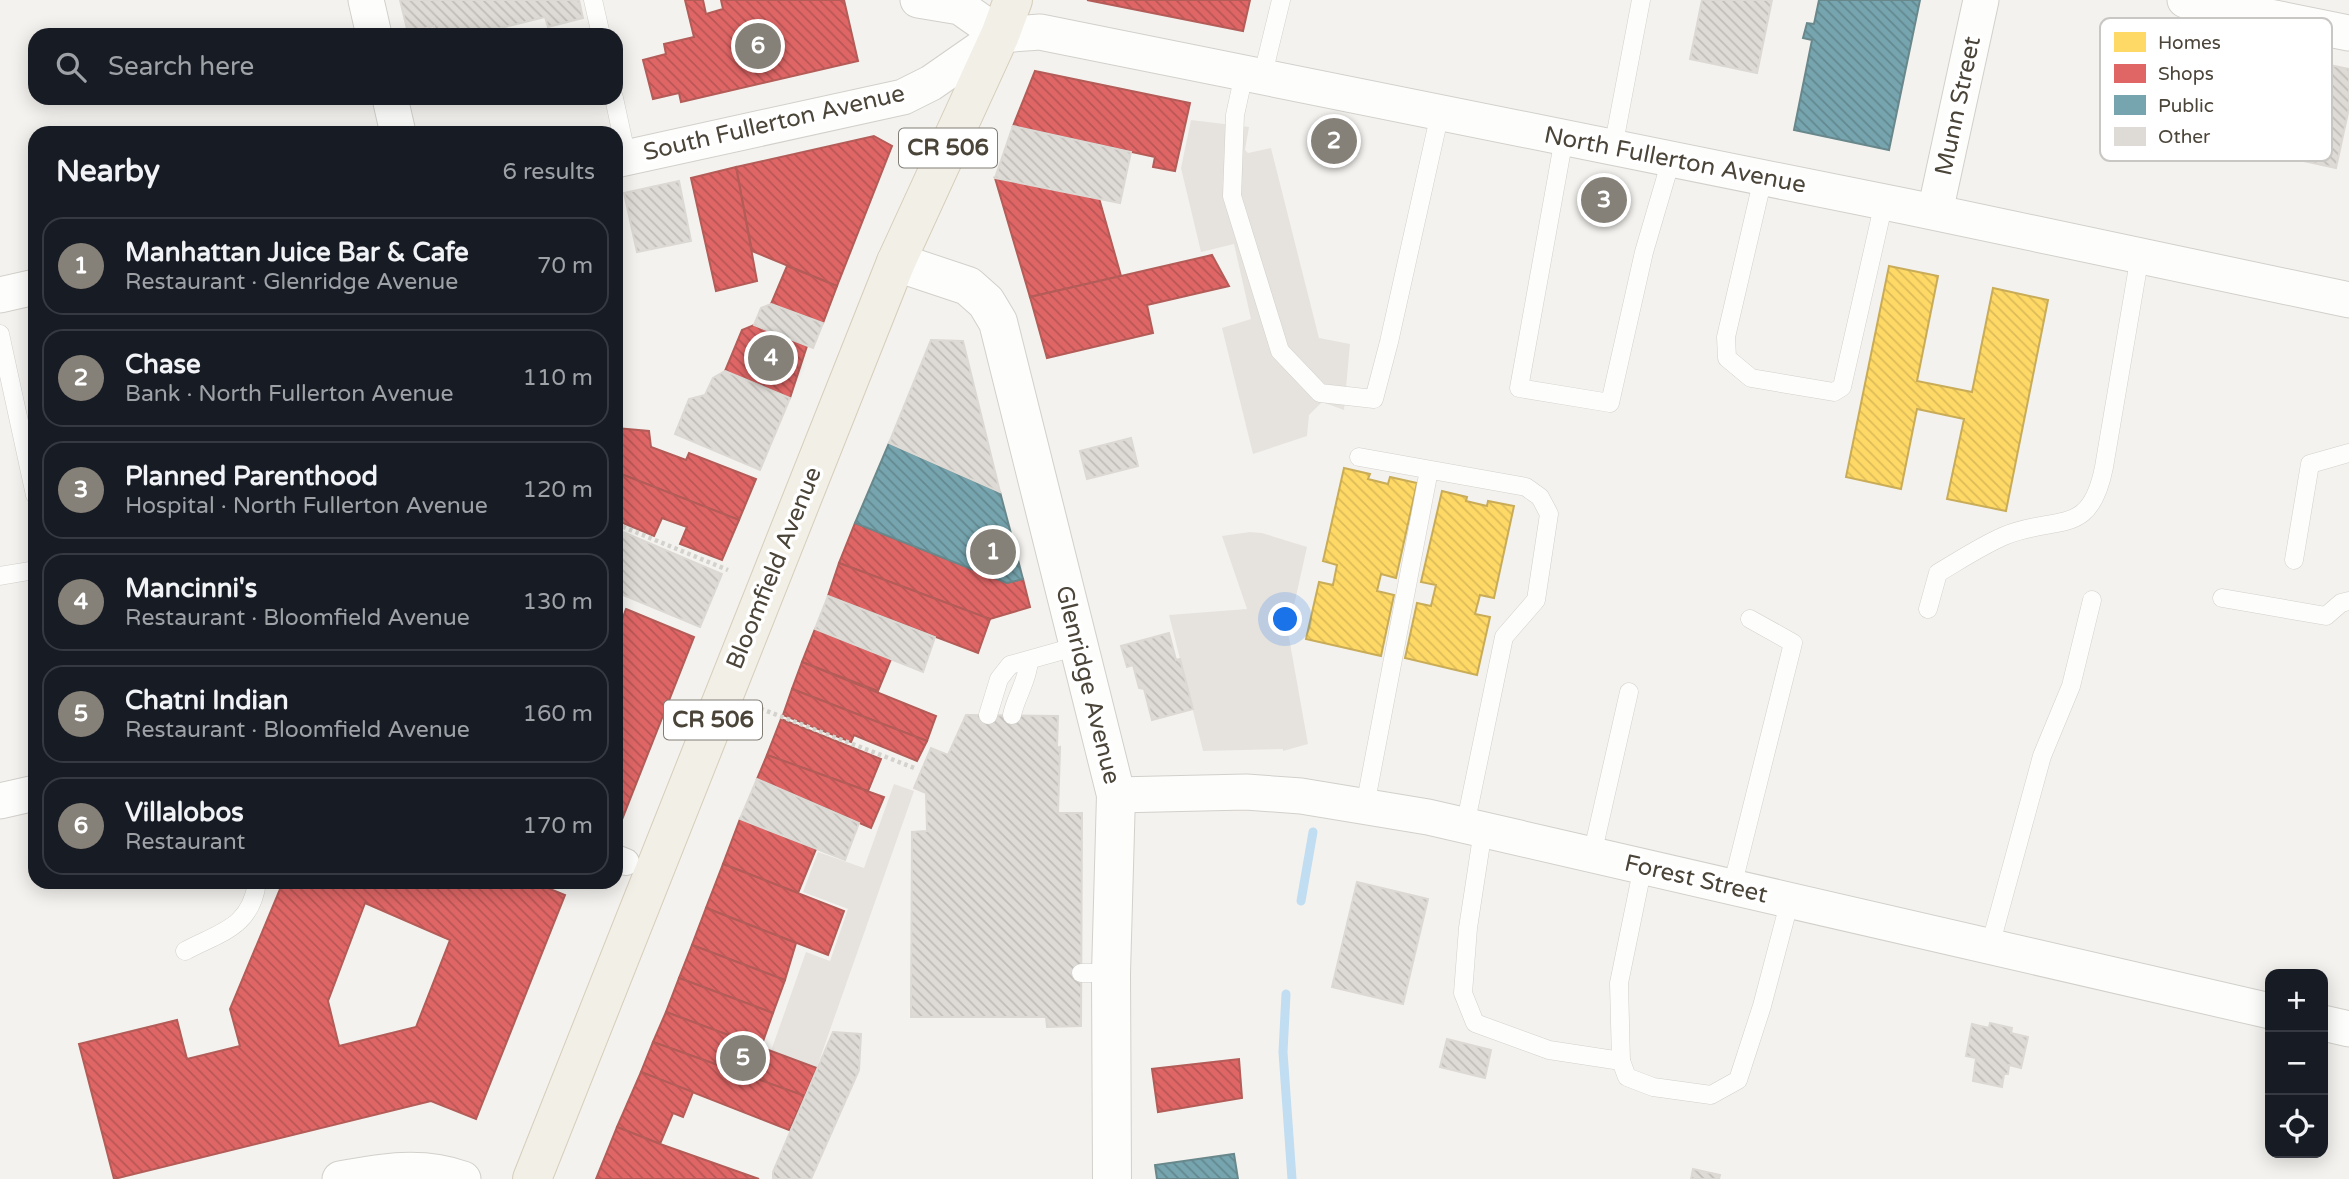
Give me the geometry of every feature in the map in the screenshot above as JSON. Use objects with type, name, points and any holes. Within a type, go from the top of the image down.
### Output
[{"type":"main road","name":"Bloomfield Avenue","points":[[531,1179],[896,262],[1006,17]]},
{"type":"street","points":[[366,0],[372,28]]},
{"type":"street","points":[[918,0],[1006,17]]},
{"type":"street","name":"Munn Street","points":[[1935,212],[1981,0]]},
{"type":"street","points":[[2185,0],[2274,18]]},
{"type":"street","name":"North Fullerton Avenue","points":[[1006,17],[1040,32],[1253,76],[2140,255],[2348,292]]},
{"type":"street","name":"South Fullerton Avenue","points":[[623,159],[903,97],[931,83],[1006,17]]},
{"type":"street","points":[[392,105],[396,126]]},
{"type":"street","name":"Glenridge Avenue","points":[[896,262],[968,286],[986,302],[998,322],[1116,795],[1096,973],[1112,1179]]},
{"type":"street","points":[[0,295],[28,289]]},
{"type":"street","name":"Forest Street","points":[[1116,795],[1229,790],[1301,796],[1365,806],[1643,866],[2265,1010]]},
{"type":"street","points":[[0,801],[28,795]]},
{"type":"street","points":[[2328,1024],[2349,1029]]},
{"type":"street","points":[[340,1179],[381,1171],[408,1170],[443,1173],[463,1179]]},
{"type":"lane","points":[[593,0],[599,28]]},
{"type":"lane","points":[[1281,0],[1253,76],[1235,115],[1232,196],[1280,351],[1320,393],[1374,399],[1440,113]]},
{"type":"lane","points":[[1613,148],[1641,0]]},
{"type":"lane","points":[[615,105],[617,126]]},
{"type":"lane","points":[[1564,138],[1519,388],[1610,404],[1644,252],[1671,160]]},
{"type":"lane","points":[[1763,178],[1726,337],[1727,358],[1751,378],[1834,392],[1842,387],[1884,202]]},
{"type":"lane","points":[[1928,609],[1938,573],[1982,546],[2007,535],[2076,518],[2092,505],[2104,467],[2140,255]]},
{"type":"lane","points":[[0,334],[28,463]]},
{"type":"lane","points":[[2294,560],[2309,464],[2349,453]]},
{"type":"lane","points":[[1359,457],[1526,487],[1540,497],[1549,514],[1536,600],[1504,637],[1474,828],[1462,993],[1475,1023],[1549,1050],[1621,1061]]},
{"type":"lane","points":[[1365,806],[1429,470]]},
{"type":"lane","points":[[0,576],[28,571]]},
{"type":"lane","points":[[2222,598],[2326,617],[2341,603],[2349,600]]},
{"type":"lane","points":[[1990,946],[2042,756],[2071,687],[2092,600]]},
{"type":"lane","points":[[1732,887],[1793,643],[1750,619]]},
{"type":"lane","points":[[988,715],[999,679],[1010,665],[1078,646]]},
{"type":"lane","points":[[1012,716],[1017,696],[1028,673],[1029,661]]},
{"type":"lane","points":[[1592,855],[1629,692]]},
{"type":"lane","points":[[1643,866],[1619,983],[1621,1061],[1627,1077],[1653,1087],[1712,1095],[1738,1080],[1762,1006],[1790,900]]},
{"type":"lane","points":[[185,951],[222,933],[242,919],[255,901],[256,889]]},
{"type":"path","points":[[623,527],[728,570]]},
{"type":"path","points":[[724,693],[917,769]]},
{"type":"shaded area","points":[[1191,120],[1249,127],[1245,150],[1248,153],[1271,148],[1319,338],[1350,344],[1344,410],[1322,402],[1309,415],[1307,436],[1253,454],[1222,328],[1251,319],[1234,244],[1201,252],[1181,168]]},
{"type":"shaded area","points":[[1250,532],[1307,547],[1288,632],[1308,744],[1283,751],[1203,751],[1169,615],[1247,609],[1222,536]]},
{"type":"shaded area","points":[[894,784],[914,791],[817,1067],[771,1051],[806,952],[830,961],[848,909],[803,892],[818,852],[864,868]]},
{"type":"building: Homes","points":[[1889,266],[1938,276],[1917,381],[1972,392],[1993,288],[2048,300],[2006,511],[1947,499],[1964,419],[1917,409],[1901,489],[1846,477]]},
{"type":"building: Homes","points":[[1344,468],[1370,474],[1368,479],[1388,484],[1390,477],[1417,483],[1396,578],[1381,574],[1377,591],[1394,595],[1381,656],[1306,639],[1319,582],[1333,585],[1337,565],[1323,561]]},
{"type":"building: Homes","points":[[1442,491],[1467,497],[1466,501],[1487,506],[1488,501],[1514,506],[1494,598],[1480,595],[1475,614],[1490,617],[1477,675],[1405,658],[1417,603],[1431,606],[1436,585],[1421,582]]},
{"type":"building: Shops","points":[[685,0],[703,0],[706,14],[723,9],[721,0],[844,0],[858,61],[681,102],[679,93],[653,99],[643,60],[666,54],[664,44],[694,37]]},
{"type":"building: Shops","points":[[1087,0],[1250,0],[1243,31]]},
{"type":"building: Shops","points":[[1035,71],[1190,103],[1175,171],[1153,167],[1155,157],[1013,126]]},
{"type":"building: Shops","points":[[874,136],[892,146],[837,286],[752,251],[736,167]]},
{"type":"building: Shops","points":[[736,167],[757,281],[716,291],[691,178]]},
{"type":"building: Shops","points":[[995,178],[1099,198],[1121,276],[1030,297]]},
{"type":"building: Shops","points":[[1212,255],[1229,286],[1147,305],[1153,333],[1047,358],[1030,297]]},
{"type":"building: Shops","points":[[787,266],[837,286],[823,323],[771,304]]},
{"type":"building: Shops","points":[[754,325],[807,346],[790,398],[725,371],[742,330]]},
{"type":"building: Shops","points":[[623,429],[649,431],[651,447],[686,460],[689,453],[756,479],[739,520],[623,475]]},
{"type":"building: Shops","points":[[623,475],[739,520],[722,560],[680,544],[687,527],[662,518],[654,536],[623,523]]},
{"type":"building: Shops","points":[[855,523],[1007,583],[1023,579],[1030,607],[990,619],[839,563]]},
{"type":"building: Shops","points":[[839,563],[990,619],[978,653],[828,596]]},
{"type":"building: Shops","points":[[626,609],[694,637],[623,817],[623,617]]},
{"type":"building: Shops","points":[[815,629],[891,659],[878,691],[802,662]]},
{"type":"building: Shops","points":[[802,662],[936,716],[927,741],[792,689]]},
{"type":"building: Shops","points":[[792,689],[927,741],[917,761],[854,735],[851,742],[783,715]]},
{"type":"building: Shops","points":[[781,719],[881,759],[868,791],[767,755]]},
{"type":"building: Shops","points":[[767,755],[884,797],[871,828],[757,779]]},
{"type":"building: Shops","points":[[740,819],[816,849],[798,893],[723,864]]},
{"type":"building: Shops","points":[[723,864],[844,911],[828,955],[706,908]]},
{"type":"building: Shops","points":[[280,889],[550,889],[565,895],[476,1119],[431,1101],[114,1179],[79,1044],[177,1020],[187,1059],[240,1046],[230,1009]],"holes":[[[365,903],[450,940],[416,1027],[339,1046],[328,1001]]]},
{"type":"building: Shops","points":[[706,908],[796,943],[785,980],[692,945]]},
{"type":"building: Shops","points":[[692,945],[785,980],[773,1013],[679,978]]},
{"type":"building: Shops","points":[[679,978],[773,1013],[761,1047],[666,1012]]},
{"type":"building: Shops","points":[[666,1012],[817,1068],[805,1096],[653,1042]]},
{"type":"building: Shops","points":[[653,1042],[805,1096],[789,1130],[641,1072]]},
{"type":"building: Shops","points":[[1239,1059],[1242,1098],[1158,1112],[1152,1069]]},
{"type":"building: Shops","points":[[641,1072],[693,1092],[683,1117],[673,1113],[660,1144],[617,1127]]},
{"type":"building: Shops","points":[[617,1127],[660,1144],[759,1179],[596,1179]]},
{"type":"building: Public","points":[[1819,0],[1920,0],[1889,150],[1794,130],[1812,40],[1803,38],[1807,23],[1814,24]]},
{"type":"building: Public","points":[[889,443],[1000,492],[1023,579],[1007,583],[855,523]]},
{"type":"building: Public","points":[[1234,1154],[1238,1179],[1157,1179],[1155,1165]]},
{"type":"building: Other","points":[[400,0],[579,0],[583,18],[548,27],[545,17],[501,28],[407,28]]},
{"type":"building: Other","points":[[1702,0],[1772,0],[1757,73],[1690,59]]},
{"type":"building: Other","points":[[2332,65],[2349,69],[2349,108],[2336,168],[2304,161],[2332,161]]},
{"type":"building: Other","points":[[1013,126],[1131,152],[1120,203],[995,178]]},
{"type":"building: Other","points":[[679,181],[691,241],[637,252],[624,193]]},
{"type":"building: Other","points":[[771,304],[823,323],[813,348],[754,325],[761,308]]},
{"type":"building: Other","points":[[931,340],[963,341],[1000,492],[889,443]]},
{"type":"building: Other","points":[[725,371],[790,398],[760,470],[675,434],[689,399],[705,395],[713,378]]},
{"type":"building: Other","points":[[1131,438],[1138,466],[1087,479],[1080,451]]},
{"type":"building: Other","points":[[623,532],[722,574],[700,627],[623,595]]},
{"type":"building: Other","points":[[828,596],[935,637],[923,672],[815,629]]},
{"type":"building: Other","points":[[1169,633],[1176,660],[1180,659],[1193,709],[1152,720],[1144,689],[1139,688],[1133,665],[1127,667],[1121,646]]},
{"type":"building: Other","points":[[966,715],[1058,716],[1058,813],[1082,813],[1081,1026],[1047,1027],[1046,1017],[911,1017],[912,832],[927,831],[926,793],[914,788],[931,748],[948,755]]},
{"type":"building: Other","points":[[757,779],[859,823],[845,860],[740,819]]},
{"type":"building: Other","points":[[1357,882],[1428,899],[1403,1004],[1332,987]]},
{"type":"building: Other","points":[[1990,1023],[2012,1028],[2011,1033],[2028,1037],[2021,1068],[2009,1065],[2002,1087],[1973,1081],[1976,1058],[1966,1056],[1972,1024],[1989,1028]]},
{"type":"building: Other","points":[[833,1032],[861,1034],[859,1070],[811,1179],[773,1179],[773,1172]]},
{"type":"building: Other","points":[[1447,1039],[1491,1050],[1485,1078],[1440,1067]]},
{"type":"building: Other","points":[[1693,1169],[1720,1175],[1719,1179],[1691,1179]]},
{"type":"waterway","points":[[1301,901],[1313,832]]},
{"type":"waterway","points":[[1286,994],[1283,1052],[1292,1179]]},
{"type":"place","name":"Villalobos","points":[[758,46]]},
{"type":"place","name":"Chase","points":[[1334,141]]},
{"type":"place","name":"Planned Parenthood","points":[[1604,200]]},
{"type":"place","name":"Mancinni's","points":[[771,358]]},
{"type":"place","name":"Manhattan Juice Bar & Cafe","points":[[993,552]]},
{"type":"place","name":"Chatni Indian","points":[[743,1058]]}]
